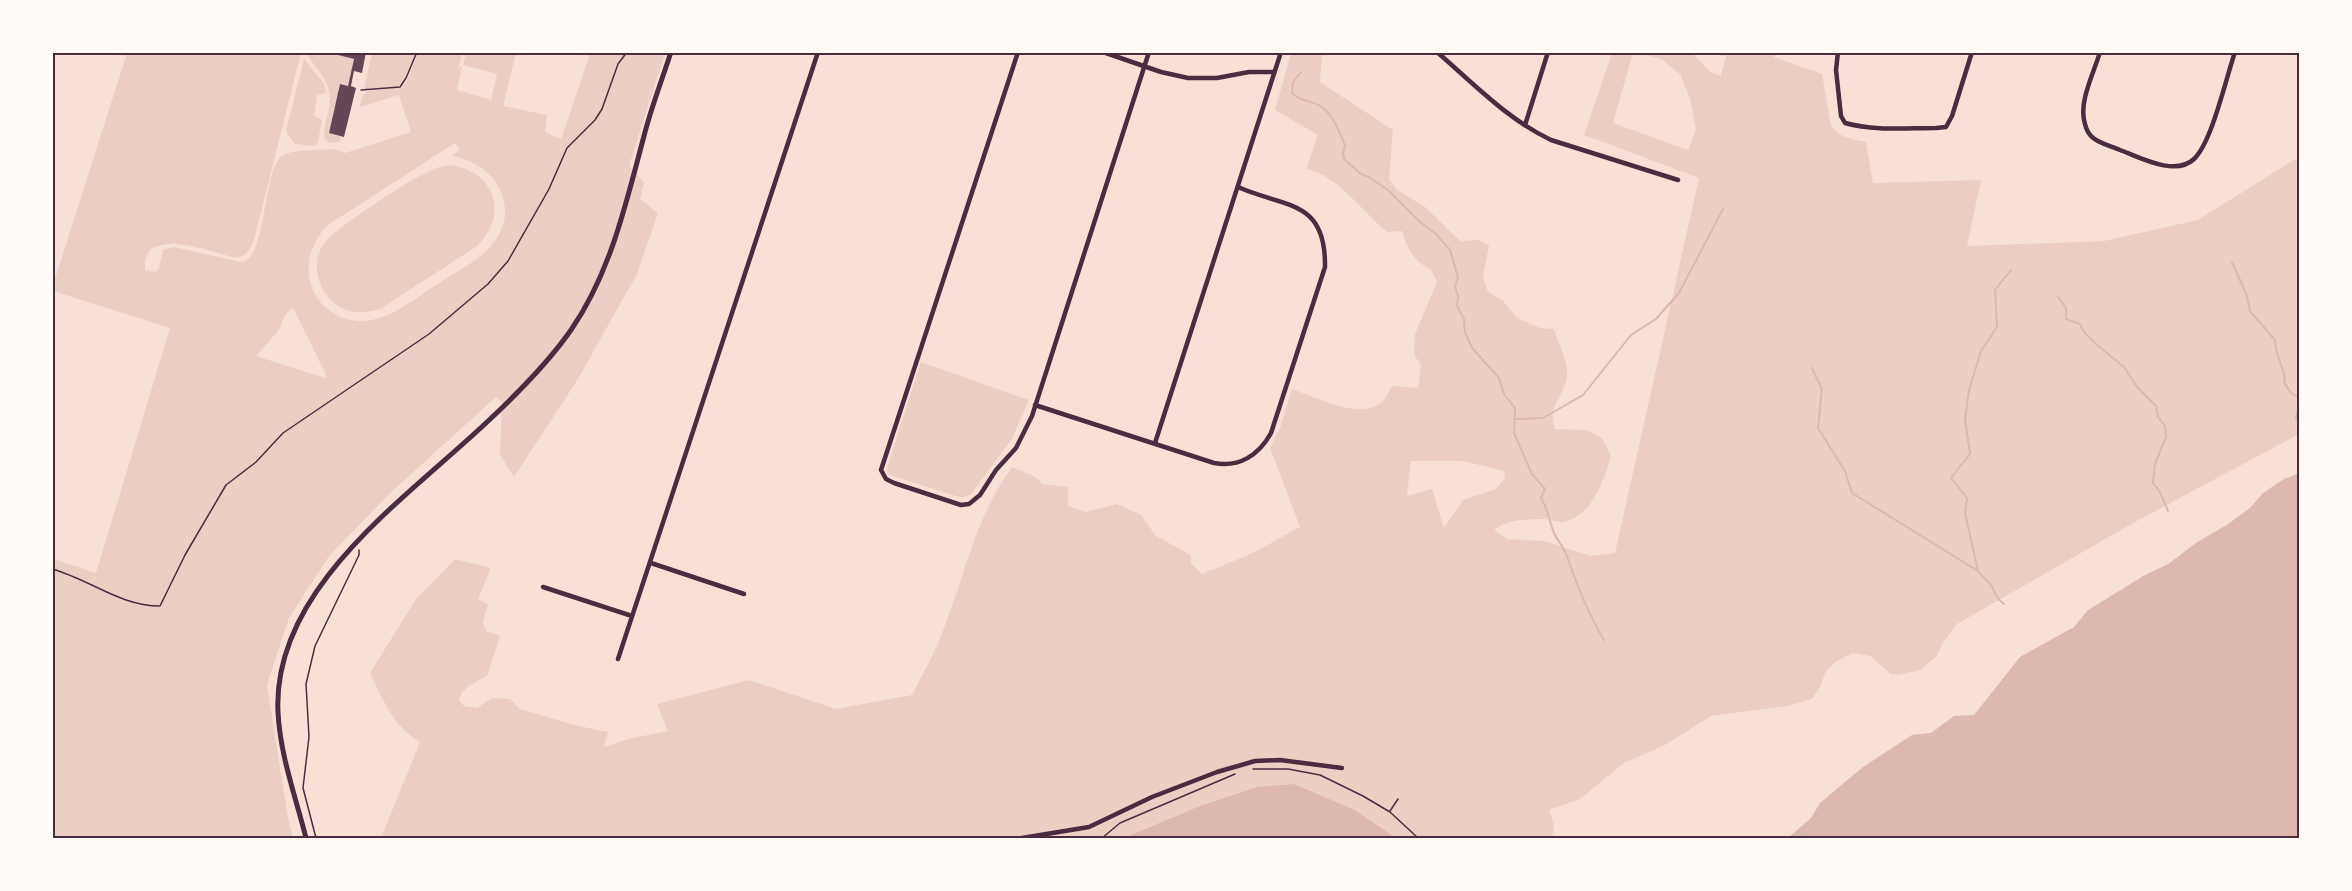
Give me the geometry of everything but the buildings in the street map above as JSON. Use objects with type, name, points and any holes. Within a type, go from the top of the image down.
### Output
[{"type":"street","points":[[306,838],[280,733],[278,691],[286,653],[304,611],[358,540],[488,421],[547,360],[582,313],[612,247],[670,52]]},
{"type":"street","points":[[618,660],[818,52]]},
{"type":"street","points":[[1018,52],[881,470],[886,479],[960,505],[969,504],[980,495],[996,470],[1016,448],[1035,405],[1149,52]]},
{"type":"street","points":[[1103,52],[1144,67],[1198,79],[1249,72],[1274,72]]},
{"type":"street","points":[[1155,443],[1281,52]]},
{"type":"street","points":[[1437,52],[1506,113],[1551,140],[1677,180]]},
{"type":"street","points":[[1525,125],[1548,52]]},
{"type":"street","points":[[1838,52],[1836,70],[1841,116],[1845,123],[1856,127],[1903,128],[1946,127],[1952,116],[1972,52]]},
{"type":"street","points":[[2100,52],[2083,106],[2087,130],[2095,139],[2156,164],[2173,166],[2189,163],[2203,146],[2235,52]]},
{"type":"street","points":[[1035,405],[1214,464],[1238,463],[1257,452],[1267,441],[1287,387],[1325,267],[1324,245],[1319,228],[1302,211],[1292,205],[1238,187]]},
{"type":"street","points":[[651,563],[744,594]]},
{"type":"street","points":[[543,587],[632,616]]},
{"type":"street","points":[[1022,838],[1089,827],[1152,797],[1217,772],[1255,761],[1280,760],[1342,768]]},
{"type":"path","points":[[361,90],[400,87],[417,52]]},
{"type":"path","points":[[52,569],[73,575],[116,597],[160,606],[185,555],[226,485],[256,462],[283,433],[429,334],[488,284],[501,269],[549,189],[567,148],[595,120],[602,109],[615,71],[627,52]]},
{"type":"path","points":[[316,838],[303,788],[309,737],[306,684],[315,646],[359,555],[358,540]]},
{"type":"path","points":[[1249,769],[1288,769],[1310,772],[1355,792],[1390,812],[1418,838]]},
{"type":"path","points":[[1102,838],[1112,828],[1128,819],[1242,772]]},
{"type":"path","points":[[1390,812],[1398,799]]},
{"type":"path","points":[[1246,838],[1263,837]]},
{"type":"shaded area","points":[[422,52],[460,53],[462,55],[458,68],[462,66],[457,90],[491,100],[497,74],[463,65],[466,53],[516,53],[503,106],[547,115],[545,132],[561,139],[590,54],[586,53],[665,53],[629,166],[644,182],[640,199],[658,213],[637,274],[578,379],[514,477],[500,455],[502,402],[496,397],[388,495],[329,556],[289,618],[267,685],[293,838],[53,838],[53,559],[96,573],[170,328],[53,291],[127,53],[301,53],[254,240],[250,248],[245,255],[236,258],[192,246],[160,245],[150,249],[145,260],[145,270],[156,272],[163,250],[174,247],[239,262],[245,261],[256,245],[274,169],[278,160],[285,154],[330,149],[345,153],[411,132],[399,95],[360,107],[362,97],[367,91],[401,87],[406,82],[418,54]],"holes":[[[455,143],[460,150],[452,156],[468,160],[481,168],[492,178],[505,204],[505,218],[500,233],[490,247],[473,261],[404,306],[378,318],[364,321],[349,320],[328,309],[314,292],[309,271],[313,247],[322,232],[328,225]],[[293,308],[328,379],[256,356],[279,330],[285,315]]]},
{"type":"shaded area","points":[[307,53],[338,53],[338,55],[354,59],[348,86],[340,84],[329,133],[341,136],[340,142],[330,143],[325,139],[324,133],[330,103],[329,91],[325,80]]},
{"type":"shaded area","points":[[372,53],[416,53],[404,80],[398,87],[364,89]]},
{"type":"shaded area","points":[[1291,53],[1322,53],[1320,82],[1393,130],[1389,179],[1397,190],[1425,207],[1460,241],[1478,240],[1489,245],[1483,277],[1488,292],[1503,301],[1517,318],[1540,328],[1554,329],[1567,370],[1566,383],[1554,407],[1555,429],[1587,430],[1602,438],[1611,456],[1595,497],[1580,514],[1561,522],[1543,519],[1517,521],[1494,530],[1507,539],[1544,541],[1591,556],[1615,553],[1699,178],[1584,135],[1612,53],[1633,53],[1613,123],[1688,150],[1696,130],[1690,98],[1680,74],[1661,59],[1638,53],[1692,53],[1710,72],[1721,76],[1727,53],[1776,53],[1774,57],[1822,74],[1831,126],[1842,136],[1866,142],[1873,183],[1981,180],[1967,246],[2104,241],[2198,220],[2299,157],[2299,434],[2135,522],[1957,624],[1944,641],[1936,657],[1920,670],[1898,675],[1891,674],[1870,656],[1853,653],[1835,662],[1825,673],[1812,699],[1787,706],[1711,716],[1665,745],[1624,763],[1580,799],[1549,810],[1554,825],[1552,838],[1396,838],[1355,810],[1197,807],[1124,838],[381,838],[420,742],[403,729],[396,720],[370,673],[416,599],[455,559],[491,568],[478,599],[488,604],[483,622],[486,631],[500,636],[487,676],[470,685],[462,692],[459,700],[464,706],[477,708],[492,698],[510,699],[520,709],[574,725],[608,732],[604,747],[628,739],[668,731],[657,704],[749,680],[836,709],[912,695],[941,637],[981,524],[1000,485],[1012,467],[1034,476],[1043,484],[1068,487],[1068,506],[1086,512],[1117,504],[1141,515],[1156,536],[1191,555],[1191,563],[1202,574],[1253,553],[1300,527],[1270,448],[1280,428],[1292,389],[1338,406],[1362,409],[1382,402],[1392,386],[1418,388],[1421,366],[1414,354],[1415,334],[1437,282],[1431,270],[1412,254],[1402,231],[1387,232],[1339,186],[1317,172],[1306,169],[1318,135],[1275,110]],"holes":[[[1411,461],[1463,461],[1504,471],[1505,478],[1496,489],[1463,500],[1444,528],[1432,489],[1407,496]]]},
{"type":"shaded area","points":[[304,59],[324,84],[326,93],[317,95],[314,116],[322,120],[318,142],[315,146],[295,144],[286,131]]},
{"type":"shaded area","points":[[449,165],[477,175],[487,185],[492,196],[495,208],[493,221],[476,247],[380,309],[353,312],[334,303],[321,286],[318,277],[318,256],[322,246],[339,229],[387,196],[427,172]]},
{"type":"shaded area","points":[[921,362],[1029,400],[1012,439],[971,494],[962,498],[889,475],[886,471]]},
{"type":"shaded area","points":[[2299,473],[2299,838],[1788,838],[1811,818],[1820,803],[1863,767],[1912,735],[1931,733],[1954,716],[1974,715],[2020,657],[2074,627],[2088,610],[2145,575],[2168,564],[2250,508],[2263,493],[2284,479]]},
{"type":"shaded area","points":[[1294,784],[1355,810],[1396,838],[1124,838],[1197,807],[1257,787]]},
{"type":"waterway","points":[[1301,72],[1293,82],[1292,93],[1320,106],[1330,115],[1345,146],[1344,159],[1361,174],[1388,190],[1450,250],[1458,277],[1455,287],[1458,296],[1457,306],[1464,319],[1465,332],[1472,348],[1499,378],[1504,394],[1515,408],[1514,433],[1532,474],[1545,489],[1541,498],[1554,533],[1565,551],[1583,598],[1604,640]]},
{"type":"waterway","points":[[1516,419],[1543,418],[1583,395],[1631,335],[1656,319],[1679,293],[1723,209]]},
{"type":"waterway","points":[[2232,262],[2247,296],[2250,311],[2275,340],[2285,377],[2284,382],[2291,393],[2300,398]]},
{"type":"waterway","points":[[1978,571],[1965,513],[1967,498],[1951,478],[1970,454],[1965,419],[1969,390],[1981,351],[1997,327],[1995,290],[2011,270]]},
{"type":"waterway","points":[[2058,297],[2066,308],[2066,319],[2080,324],[2084,332],[2096,344],[2124,367],[2137,387],[2156,406],[2158,417],[2165,426],[2166,437],[2155,464],[2153,483],[2160,492],[2168,511]]},
{"type":"waterway","points":[[1812,368],[1822,389],[1818,428],[1845,471],[1852,493],[1978,571],[2004,604]]},
{"type":"waterway","points":[[2300,402],[2296,418],[2300,427]]},
{"type":"waterway","points":[[2300,446],[2300,456]]}]
